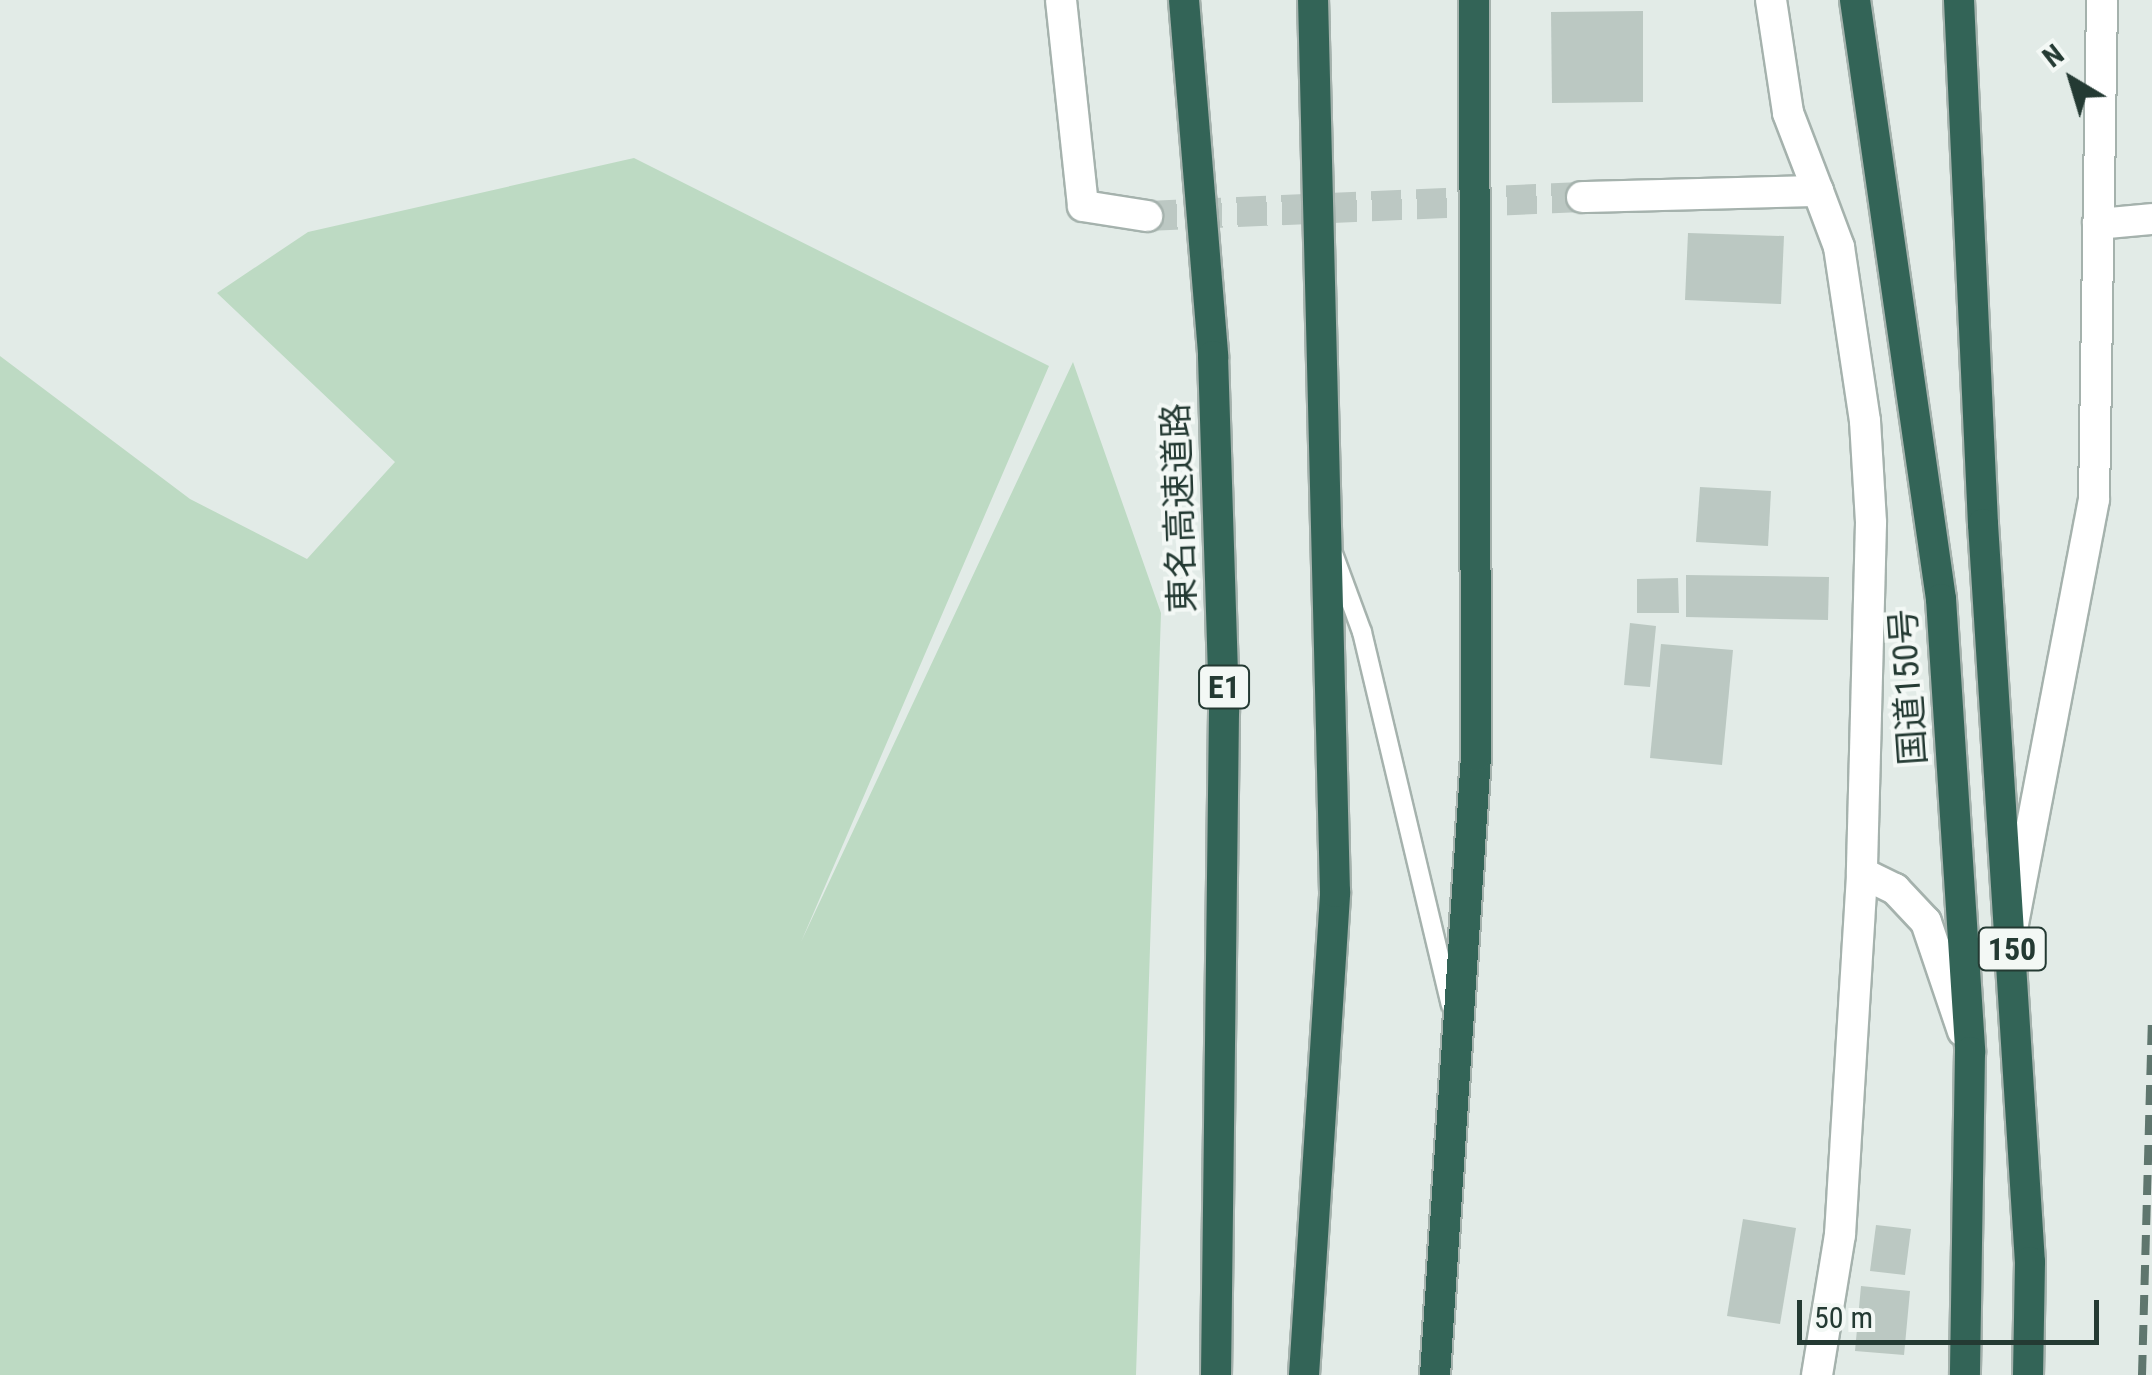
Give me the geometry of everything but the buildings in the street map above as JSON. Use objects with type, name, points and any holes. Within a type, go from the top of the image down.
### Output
[{"type":"highway","name":"東名高速道路","points":[[1184,0],[1213,356],[1224,712],[1216,1375]]},
{"type":"highway","points":[[1304,1375],[1335,892],[1331,546],[1313,0]]},
{"type":"highway","points":[[1435,1375],[1476,756],[1474,0]]},
{"type":"highway","name":"国道150号","points":[[1855,0],[1942,599],[1970,1052],[1965,1375]]},
{"type":"highway","name":"150","points":[[1959,0],[1983,524],[2030,1262],[2028,1375]]},
{"type":"street","points":[[1061,0],[1083,206],[1146,216]]},
{"type":"street","points":[[1771,0],[1788,113],[1840,247],[1865,421],[1871,523],[1862,873],[1840,1235],[1817,1375]]},
{"type":"street","points":[[2012,935],[2094,500],[2102,0]]},
{"type":"street","points":[[1582,197],[1818,192]]},
{"type":"street","points":[[2098,224],[2152,219]]},
{"type":"street","points":[[1862,873],[1896,888],[1926,922],[1970,1052]]},
{"type":"lane","points":[[1331,546],[1362,632],[1459,1040]]},
{"type":"green space","points":[[634,158],[1049,366],[801,942],[1073,362],[1161,613],[1136,1375],[0,1375],[0,356],[190,499],[307,559],[395,462],[217,293],[308,232]]},
{"type":"tunnel","points":[[1147,216],[1582,197]]},
{"type":"railway","points":[[2142,1375],[2152,1021]]}]
